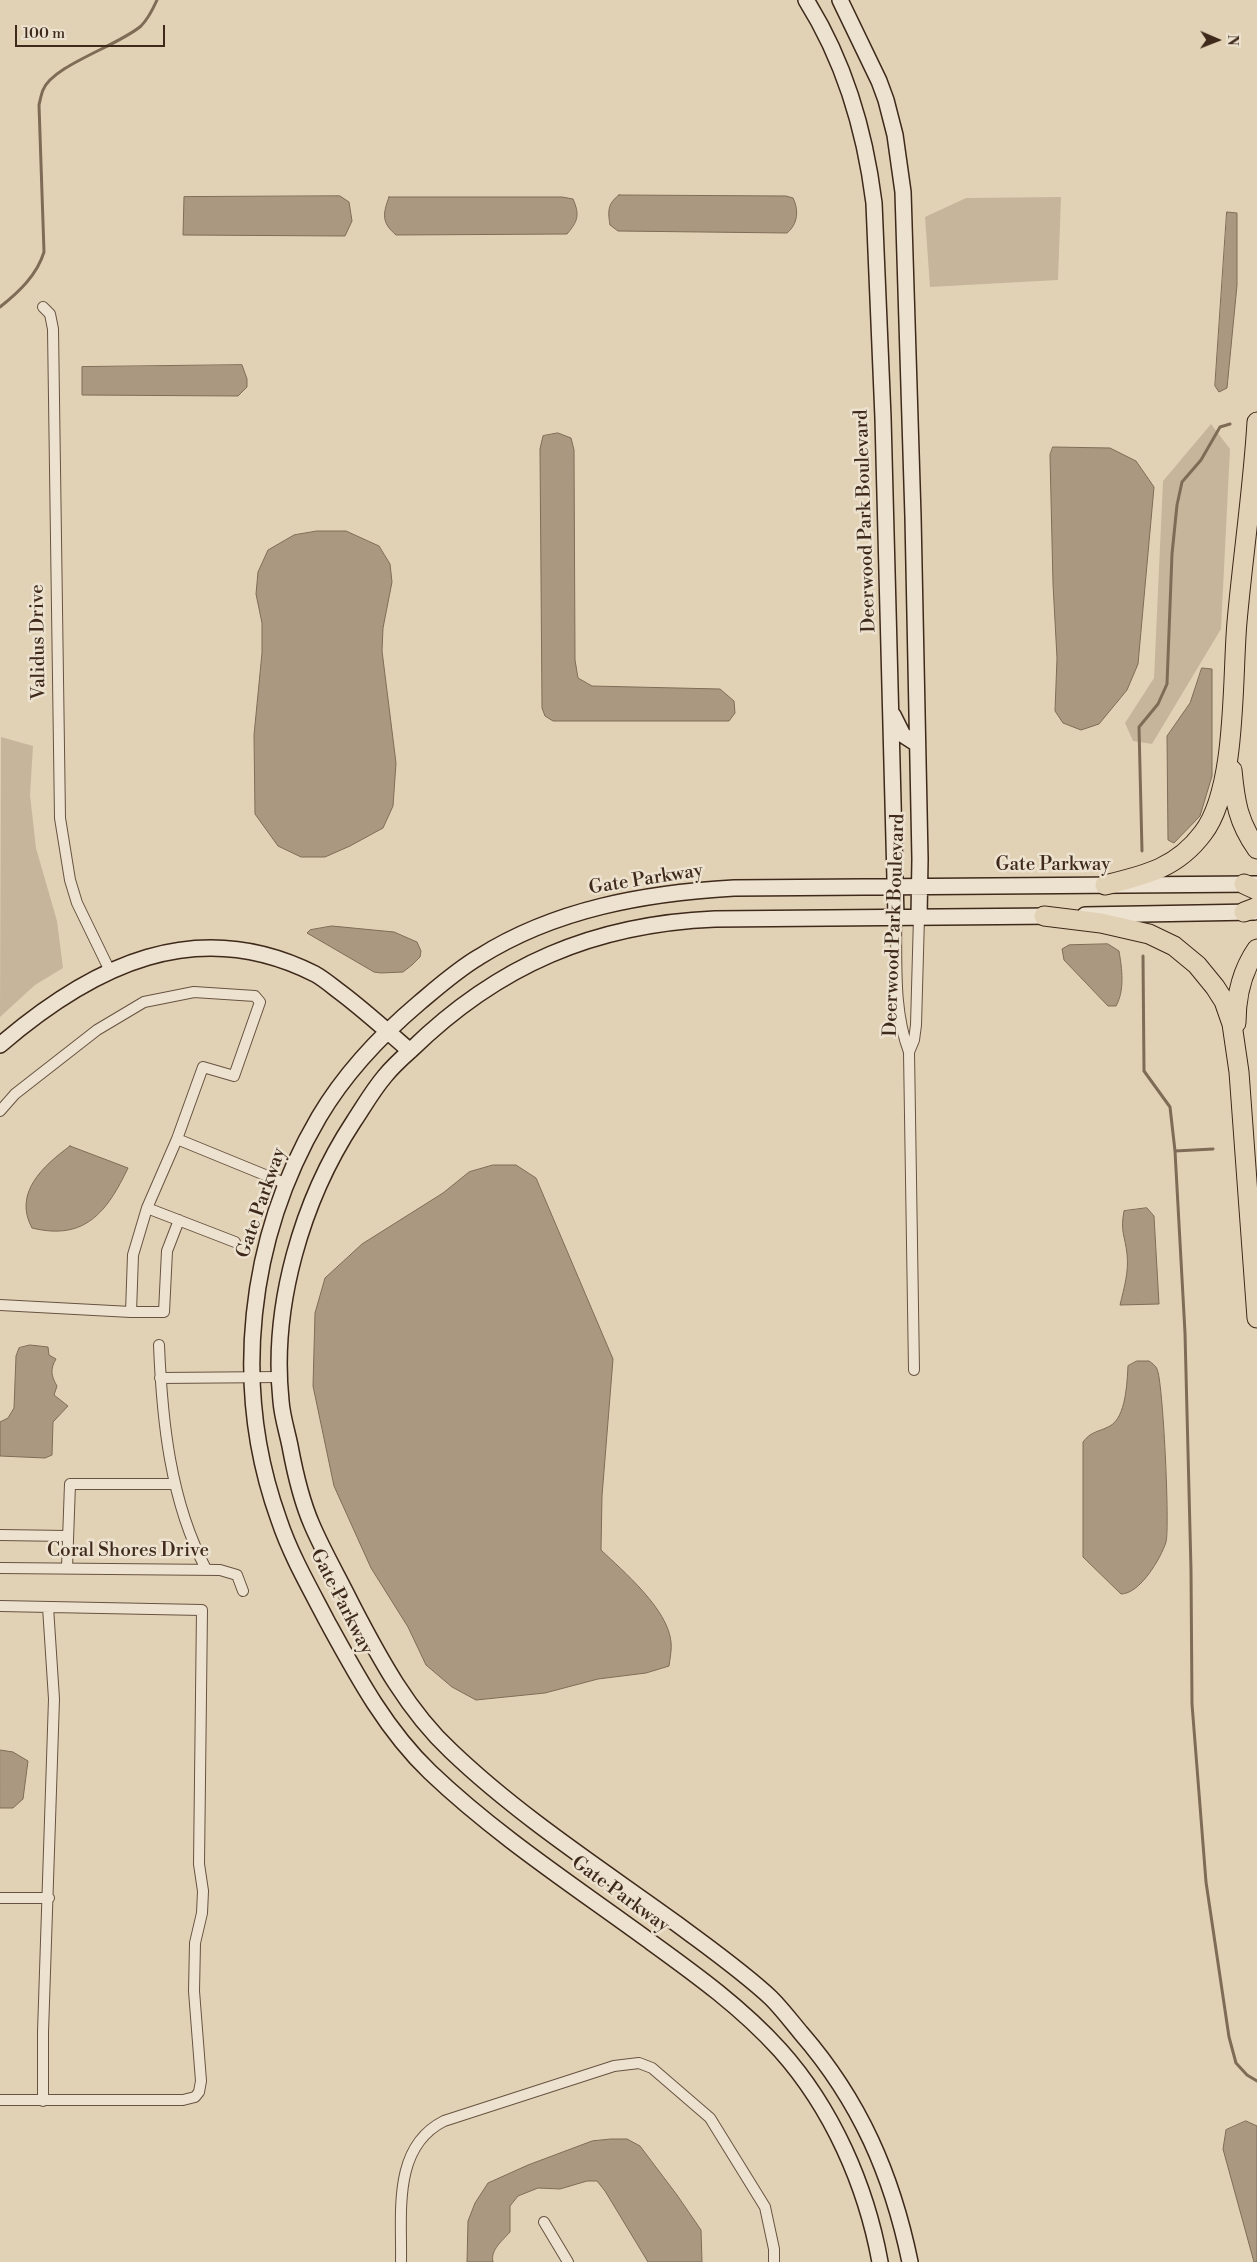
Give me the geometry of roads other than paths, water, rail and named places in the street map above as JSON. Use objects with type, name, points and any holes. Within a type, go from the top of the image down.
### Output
[{"type":"highway","points":[[1105,885],[1135,877],[1176,860],[1204,832],[1217,808],[1230,744],[1237,622],[1255,459],[1257,422]]},
{"type":"highway","points":[[1230,744],[1237,809],[1245,830],[1257,849]]},
{"type":"highway","points":[[1044,916],[1132,929],[1149,934],[1184,954],[1207,976],[1224,1001],[1232,1024],[1240,1072]]},
{"type":"highway","points":[[1257,949],[1243,973],[1236,1008],[1257,1318]]},
{"type":"main road","name":"Deerwood Park Boulevard","points":[[806,0],[823,30],[844,75],[860,124],[874,203],[883,418],[896,917]]},
{"type":"main road","name":"Deerwood Park Boulevard","points":[[840,0],[879,81],[891,117],[903,192],[910,410],[920,886],[919,917]]},
{"type":"main road","points":[[891,711],[903,735],[917,744]]},
{"type":"main road","name":"Gate Parkway","points":[[880,2262],[858,2181],[839,2137],[815,2097],[784,2054],[757,2026],[717,1990],[510,1840],[428,1770],[381,1715],[351,1666],[280,1524],[266,1481],[257,1434],[251,1344],[259,1272],[267,1241],[299,1155],[328,1101],[386,1030],[458,971],[482,955],[556,921],[590,909],[679,892],[734,888],[1105,885],[1253,886]]},
{"type":"main road","name":"Gate Parkway","points":[[910,2262],[902,2222],[868,2131],[839,2080],[773,2000],[728,1962],[498,1792],[434,1734],[406,1700],[368,1636],[312,1525],[298,1485],[281,1401],[280,1376],[282,1326],[293,1257],[308,1207],[323,1175],[351,1126],[388,1072],[444,1018],[490,985],[540,959],[607,934],[643,926],[697,920],[1044,916],[1253,911]]},
{"type":"main road","points":[[0,1045],[31,1019],[66,994],[130,961],[172,950],[222,948],[268,955],[317,975],[356,1004],[410,1051]]},
{"type":"street","name":"Validus Drive","points":[[43,306],[50,314],[53,329],[60,818],[70,880],[77,903],[110,971]]},
{"type":"street","name":"Deerwood Park Boulevard","points":[[896,917],[898,1010],[900,1024],[909,1052],[914,1370]]},
{"type":"street","name":"Deerwood Park Boulevard","points":[[909,1052],[914,1040],[916,1025],[919,917]]},
{"type":"street","points":[[0,1112],[15,1094],[96,1030],[144,1002],[194,992],[255,996],[260,1002],[234,1076],[203,1067],[177,1139],[146,1208],[133,1256],[131,1312]]},
{"type":"street","points":[[177,1139],[287,1184]]},
{"type":"street","points":[[146,1208],[235,1242]]},
{"type":"street","points":[[0,1305],[164,1312],[168,1251],[179,1220]]},
{"type":"street","points":[[159,1345],[162,1402],[175,1484],[197,1552],[206,1569]]},
{"type":"street","points":[[160,1378],[280,1376]]},
{"type":"street","points":[[67,1568],[70,1484],[175,1484]]},
{"type":"street","points":[[0,1535],[67,1536]]},
{"type":"street","name":"Coral Shores Drive","points":[[0,1568],[206,1569],[225,1571],[237,1575],[243,1591]]},
{"type":"street","points":[[0,1606],[202,1610],[199,1864],[203,1891],[202,1913],[195,1943],[196,2030],[201,2064],[199,2092],[195,2097],[184,2100],[0,2100]]},
{"type":"street","points":[[44,2101],[43,2022],[49,1898],[54,1699],[48,1607]]},
{"type":"street","points":[[0,1898],[49,1898]]},
{"type":"street","points":[[401,2262],[402,2186],[412,2150],[431,2127],[444,2121],[614,2066],[639,2063],[652,2068],[710,2118],[765,2207],[774,2249],[774,2262]]},
{"type":"street","points":[[544,2222],[568,2262]]},
{"type":"waterway","points":[[0,307],[32,276],[44,252],[39,105],[43,90],[59,72],[141,26],[157,0]]},
{"type":"waterway","points":[[1142,851],[1139,727],[1158,704],[1167,684],[1172,554],[1177,505],[1182,482],[1201,460],[1220,427],[1230,424]]},
{"type":"waterway","points":[[1143,956],[1144,1071],[1170,1107],[1175,1151],[1185,1333],[1191,1570],[1192,1704],[1206,1882],[1229,2037],[1236,2063],[1247,2075],[1257,2081]]},
{"type":"waterway","points":[[1175,1151],[1213,1149]]}]
